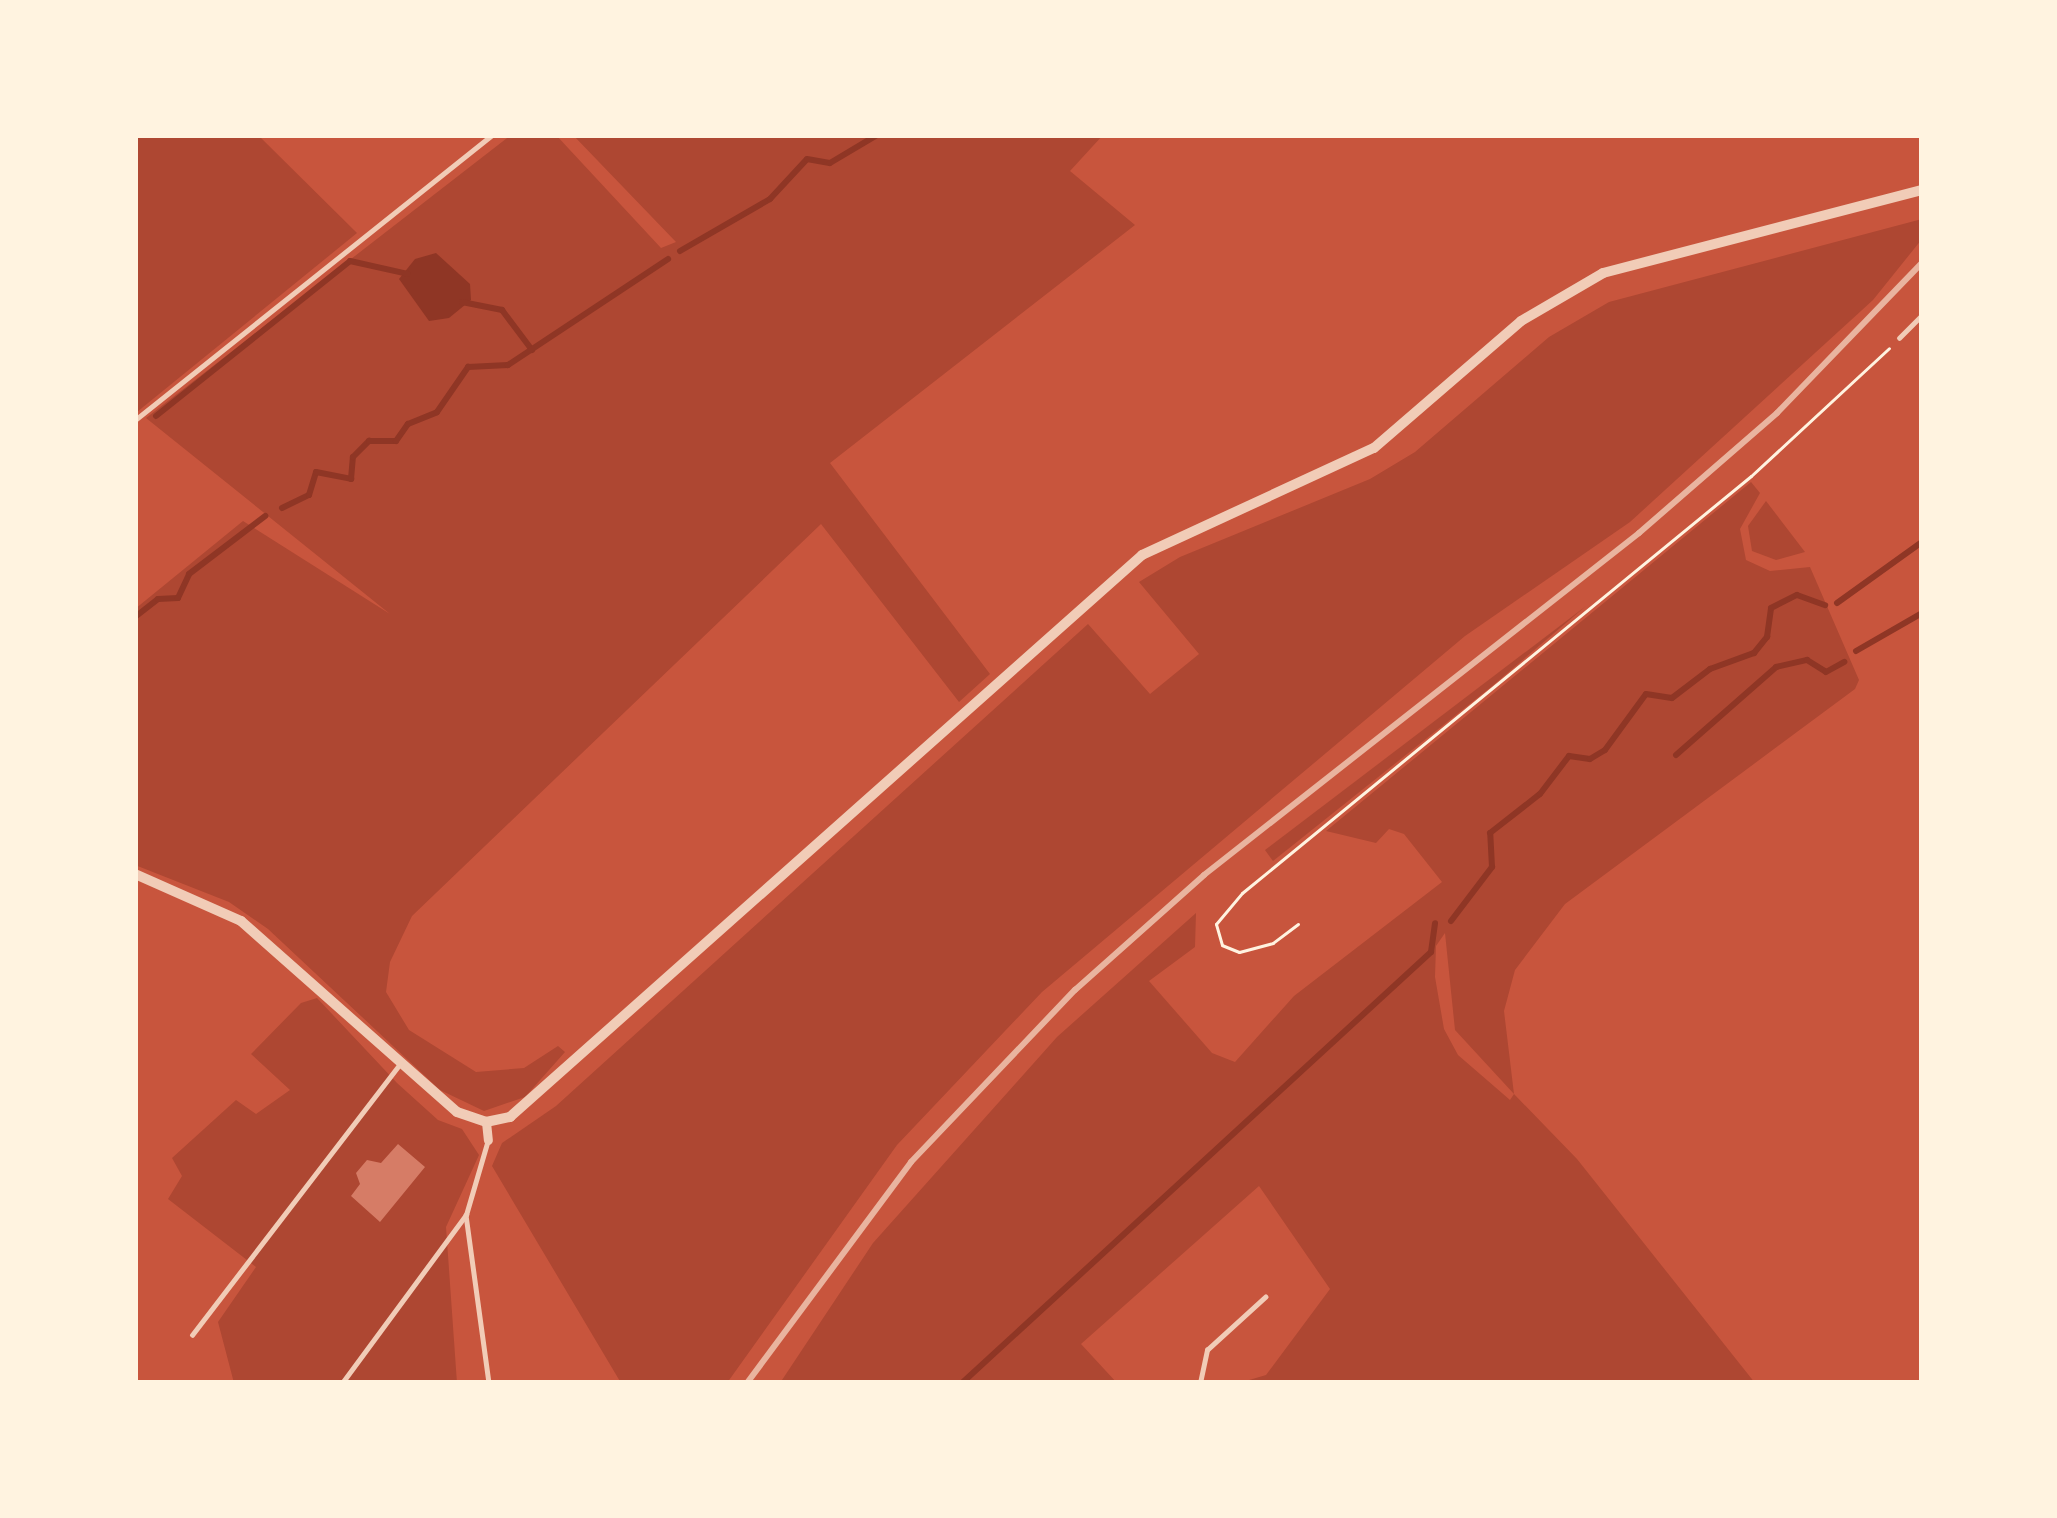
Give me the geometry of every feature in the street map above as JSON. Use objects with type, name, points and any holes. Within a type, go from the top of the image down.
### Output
[{"type":"street","points":[[135,874],[242,921],[457,1112],[486,1122],[516,1114],[1142,555],[1374,448],[1521,321],[1603,273],[1922,190]]},
{"type":"street","points":[[486,1122],[488,1140]]},
{"type":"lane","points":[[135,420],[492,135]]},
{"type":"lane","points":[[1899,338],[1922,315]]},
{"type":"lane","points":[[192,1335],[399,1065]]},
{"type":"lane","points":[[342,1383],[466,1215],[488,1140]]},
{"type":"lane","points":[[466,1215],[489,1383]]},
{"type":"lane","points":[[1200,1383],[1207,1350],[1265,1297]]},
{"type":"path","points":[[1298,925],[1274,943],[1239,952],[1222,945],[1216,924],[1243,893],[1751,476],[1899,338]]},
{"type":"shaded area","points":[[135,135],[258,135],[357,233],[137,412]]},
{"type":"shaded area","points":[[511,135],[556,135],[661,248],[676,242],[573,135],[1103,135],[1070,171],[1135,225],[830,463],[990,674],[959,702],[821,524],[412,916],[390,962],[386,992],[409,1030],[476,1072],[524,1068],[558,1046],[565,1052],[525,1097],[484,1111],[440,1090],[268,929],[229,902],[135,865],[135,609],[243,521],[390,614],[146,418]]},
{"type":"shaded area","points":[[1922,219],[1922,239],[1873,300],[1630,522],[1465,636],[1042,992],[897,1145],[727,1383],[621,1383],[492,1166],[502,1143],[556,1106],[1088,624],[1150,694],[1199,654],[1139,582],[1180,557],[1370,479],[1415,452],[1549,337],[1609,302]]},
{"type":"shaded area","points":[[436,253],[470,284],[471,300],[449,318],[429,321],[399,279],[415,259]]},
{"type":"shaded area","points":[[1751,482],[1760,493],[1740,529],[1746,560],[1770,571],[1810,567],[1859,680],[1855,689],[1565,904],[1515,970],[1504,1011],[1514,1094],[1577,1159],[1755,1383],[1239,1383],[1266,1375],[1330,1289],[1259,1186],[1081,1344],[1117,1383],[780,1383],[873,1243],[1057,1037],[1196,913],[1195,947],[1149,981],[1212,1053],[1235,1062],[1294,996],[1442,882],[1404,834],[1389,829],[1376,843],[1326,831]],"holes":[[[1445,933],[1455,1030],[1514,1094],[1510,1100],[1458,1055],[1444,1029],[1435,977],[1436,946]]]},
{"type":"shaded area","points":[[1766,501],[1805,552],[1776,560],[1752,551],[1748,526]]},
{"type":"shaded area","points":[[1586,606],[1491,687],[1273,861],[1265,850]]},
{"type":"shaded area","points":[[317,998],[397,1083],[438,1120],[462,1129],[479,1155],[446,1227],[457,1383],[234,1383],[218,1322],[256,1267],[168,1199],[182,1176],[172,1158],[236,1100],[256,1114],[290,1090],[251,1054],[301,1003]]},
{"type":"building","points":[[398,1144],[425,1167],[380,1222],[351,1196],[360,1184],[356,1173],[367,1160],[381,1163]]},
{"type":"waterway","points":[[680,251],[770,199],[807,159],[830,163],[877,135]]},
{"type":"waterway","points":[[282,508],[309,495],[316,472],[351,479],[353,457],[369,441],[396,441],[408,424],[437,412],[468,367],[508,365],[668,259]]},
{"type":"waterway","points":[[156,416],[350,261],[408,274]]},
{"type":"waterway","points":[[462,302],[502,310],[532,350]]},
{"type":"waterway","points":[[135,617],[158,599],[178,598],[189,574],[265,516]]},
{"type":"waterway","points":[[1837,603],[1922,542]]},
{"type":"waterway","points":[[1451,921],[1492,867],[1490,833],[1540,794],[1569,756],[1590,759],[1605,750],[1646,694],[1672,698],[1710,669],[1754,653],[1767,637],[1771,608],[1797,595],[1825,605]]},
{"type":"waterway","points":[[1856,651],[1922,613]]},
{"type":"waterway","points":[[1676,755],[1776,667],[1807,660],[1826,672],[1844,662]]},
{"type":"waterway","points":[[962,1383],[1431,952],[1435,923]]},
{"type":"railway","points":[[747,1383],[911,1162],[1075,990],[1204,875],[1639,533],[1777,413],[1922,263]]}]
